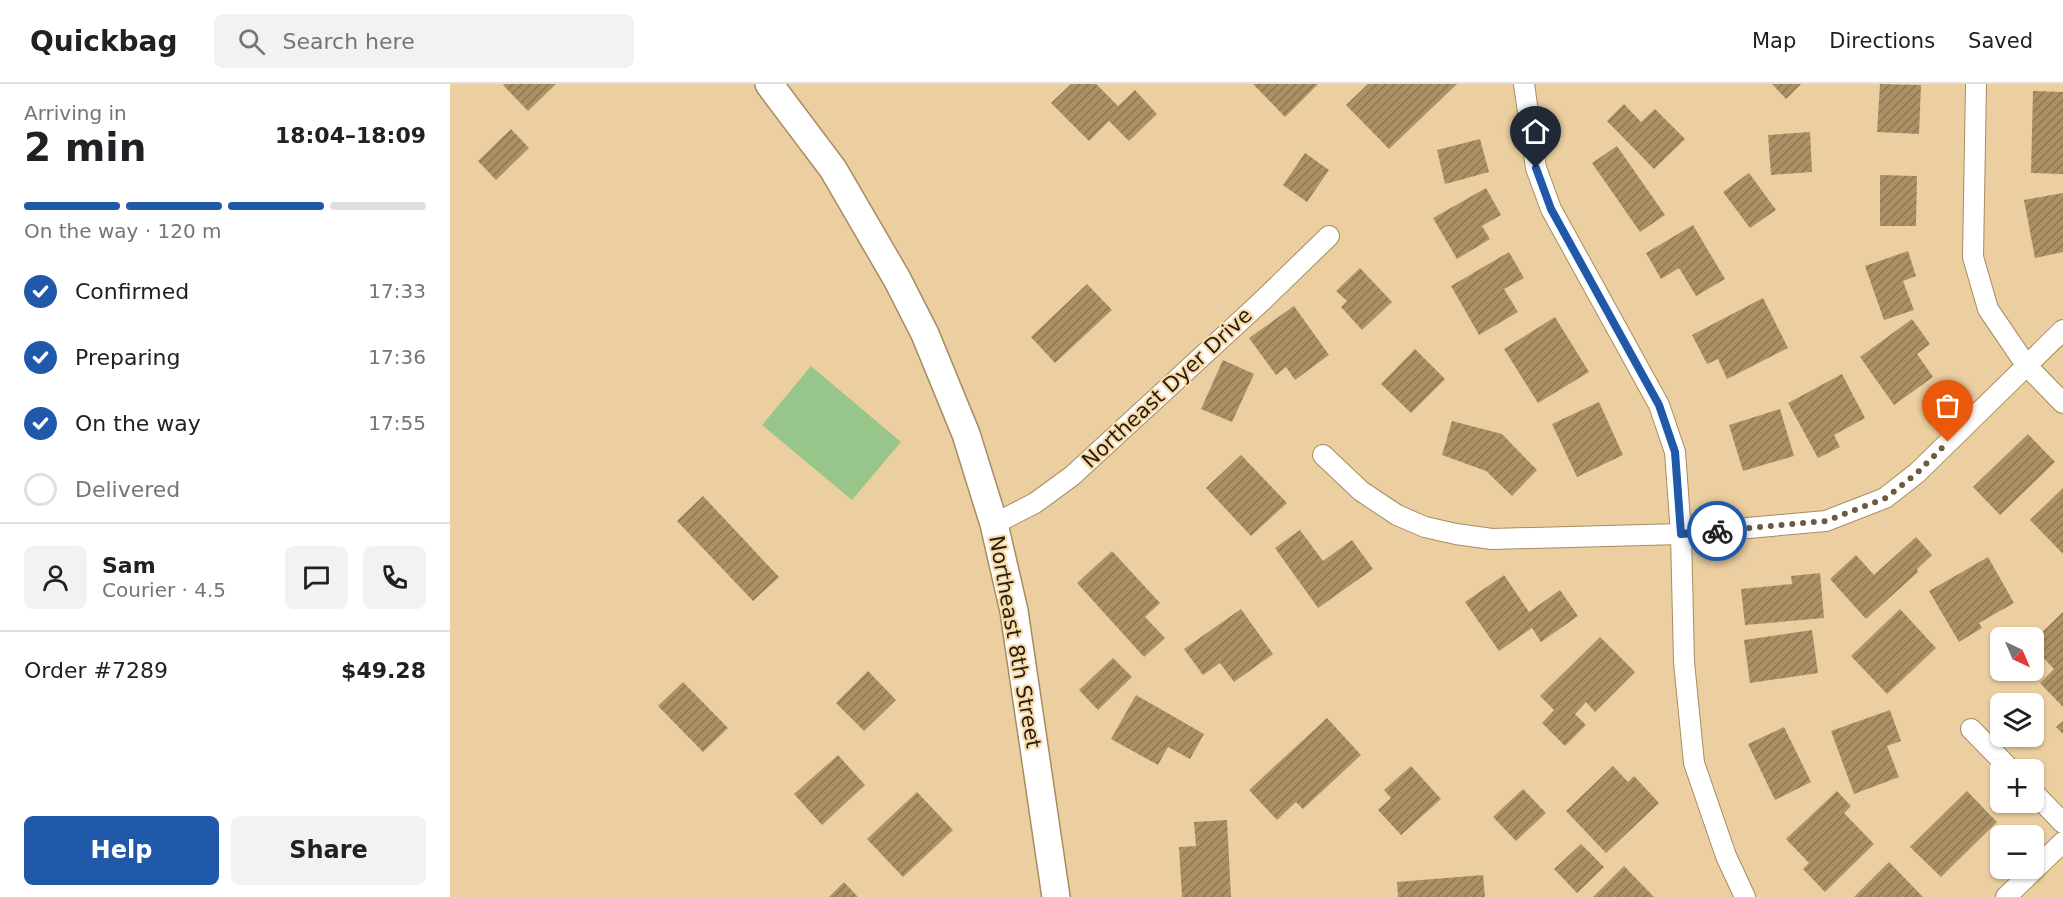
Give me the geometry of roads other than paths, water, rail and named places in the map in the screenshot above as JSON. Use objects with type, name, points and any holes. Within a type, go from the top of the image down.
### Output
[{"type":"main road","name":"Northeast 8th Street","points":[[770,84],[833,169],[897,279],[925,334],[966,434],[994,524],[1014,611],[1056,897]]},
{"type":"street","points":[[1524,84],[1536,168],[1551,209],[1659,405],[1675,452],[1681,534],[1684,662],[1694,763],[1726,856],[1745,897]]},
{"type":"street","points":[[1976,84],[1973,257],[1988,309],[2026,365],[2063,403]]},
{"type":"street","name":"Northeast Dyer Drive","points":[[994,524],[1035,503],[1072,476],[1261,302],[1329,236]]},
{"type":"street","points":[[1323,455],[1361,491],[1397,515],[1425,527],[1492,539],[1681,534],[1826,521],[1886,498],[1917,473],[2063,330]]},
{"type":"street","points":[[1971,729],[2000,759]]},
{"type":"street","points":[[2044,803],[2063,823]]},
{"type":"street","points":[[2006,897],[2063,842]]}]
